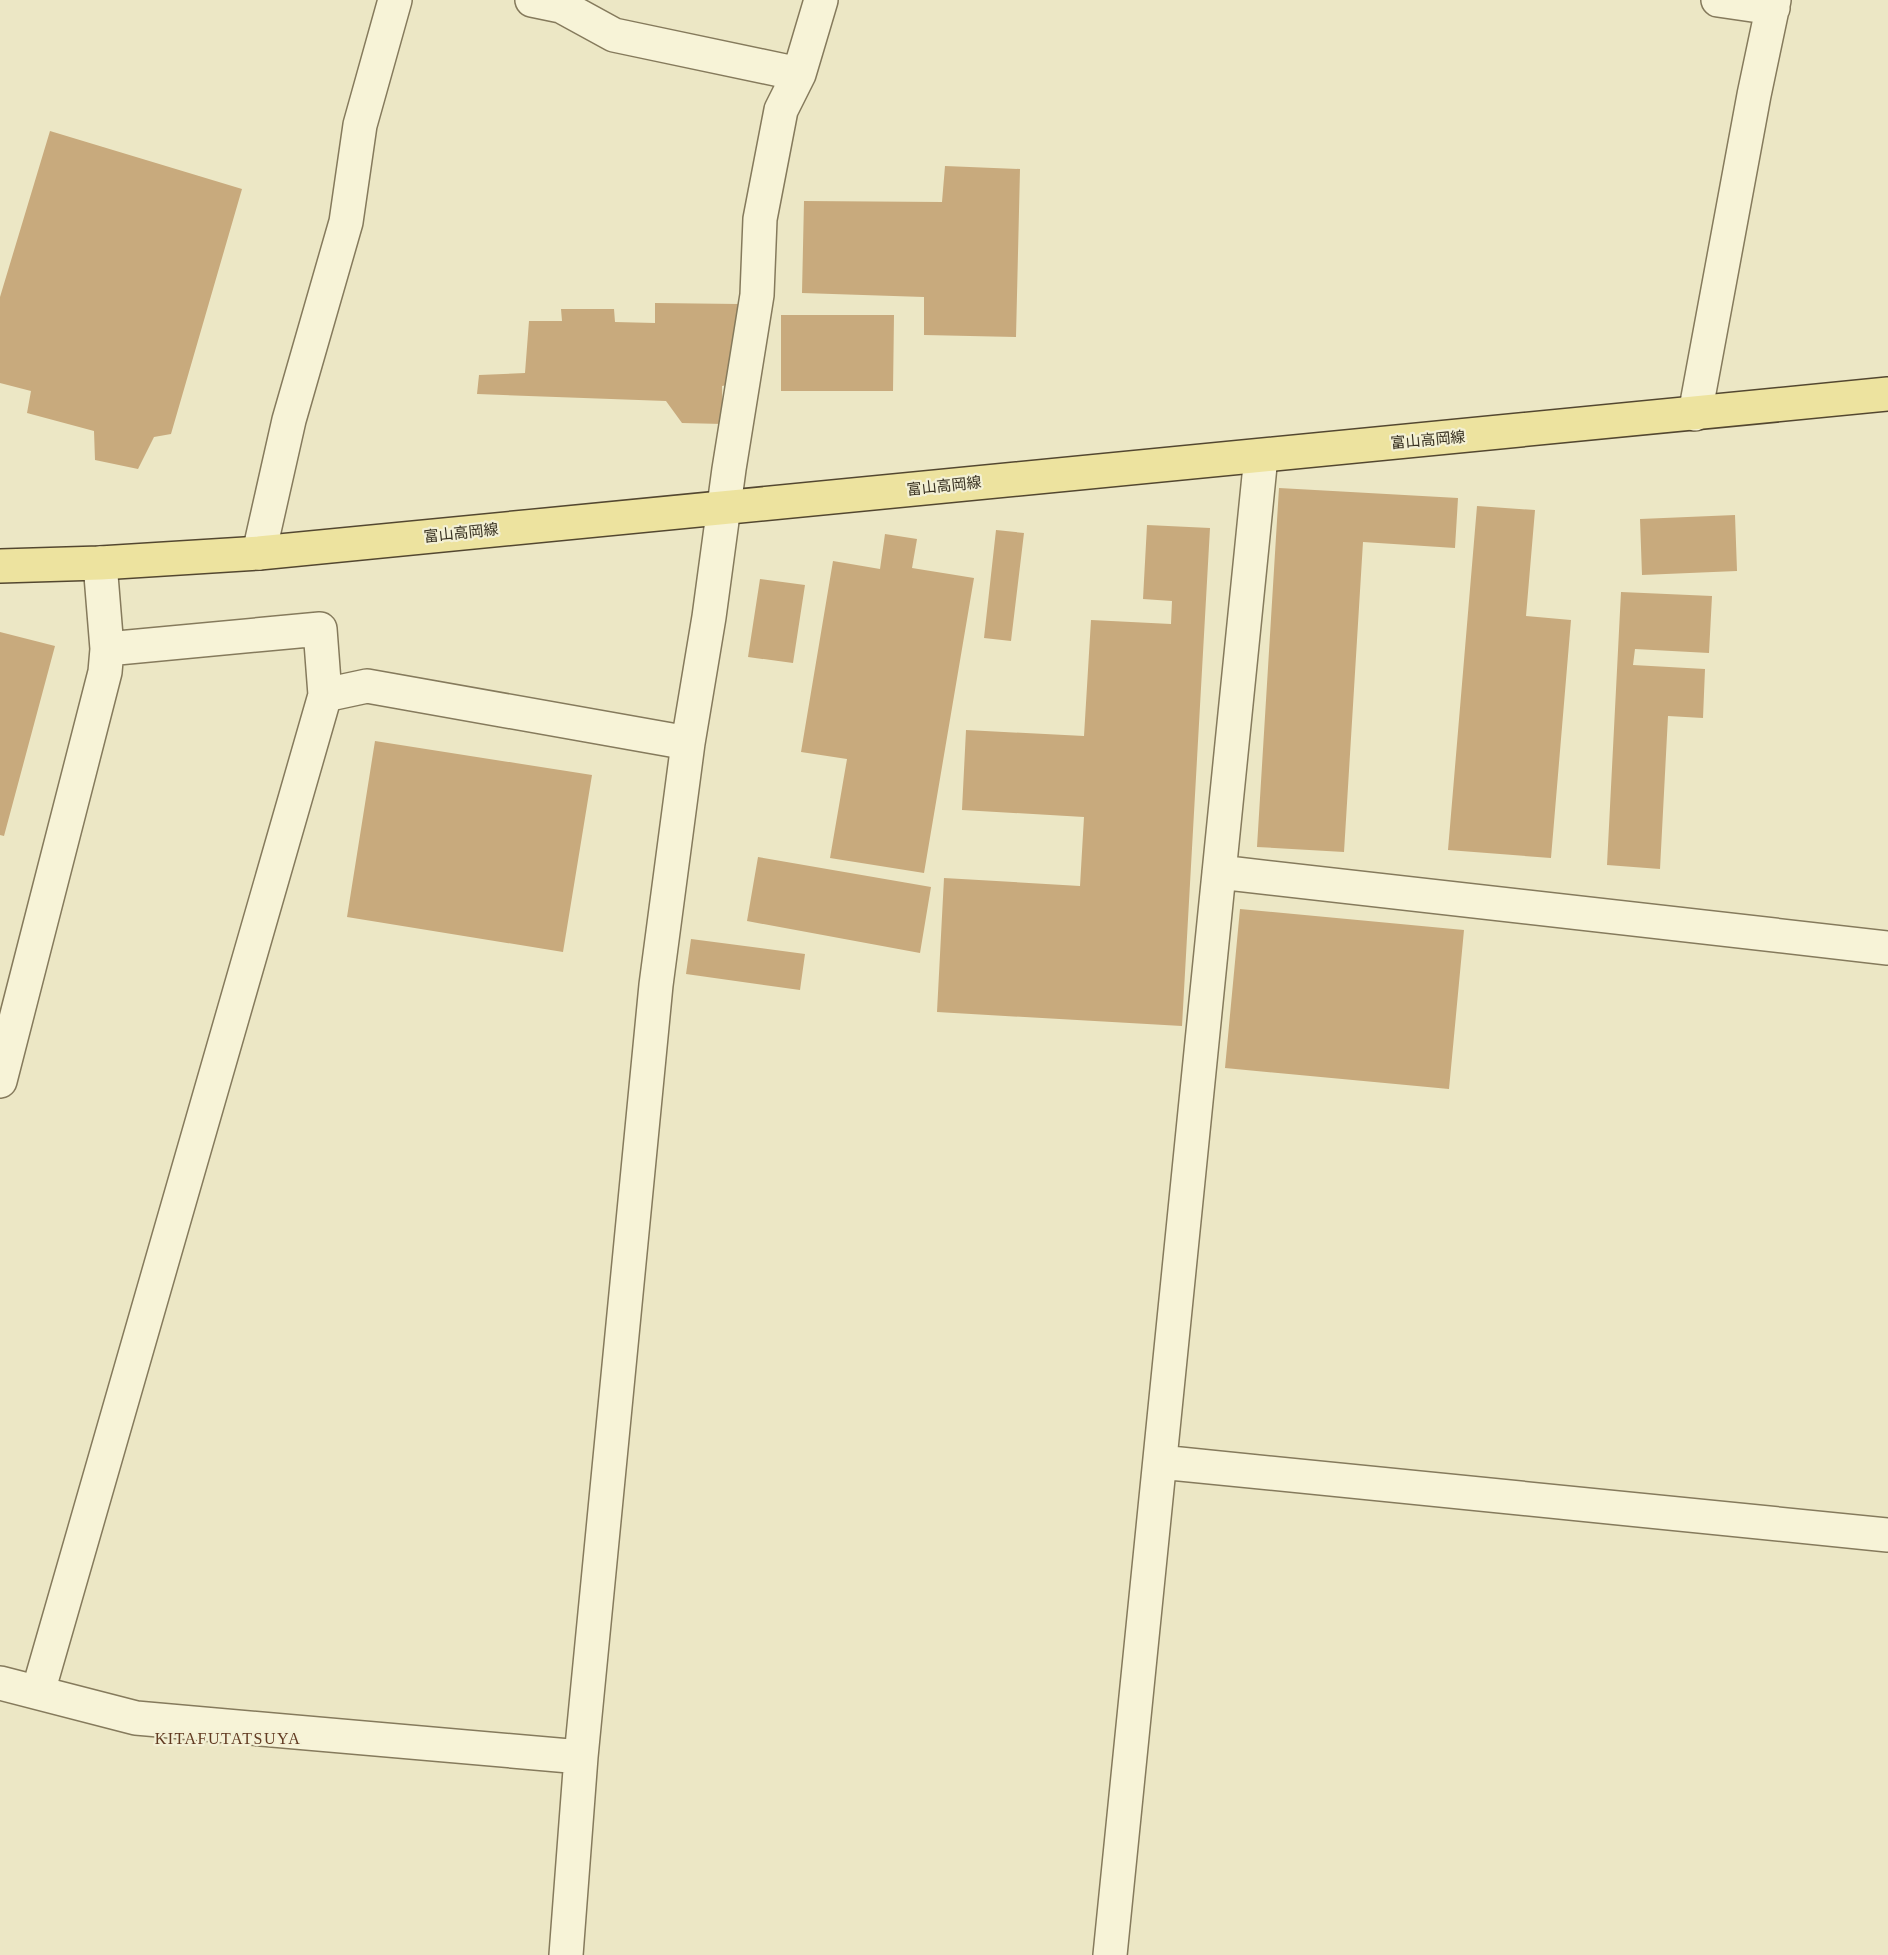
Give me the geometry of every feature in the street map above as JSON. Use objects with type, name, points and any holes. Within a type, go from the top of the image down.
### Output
[{"type":"main road","name":"富山高岡線","points":[[0,566],[100,563],[259,553],[1888,394]]},
{"type":"street","points":[[259,553],[289,420],[346,222],[360,125],[395,0]]},
{"type":"street","points":[[532,0],[561,6],[614,35],[799,74]]},
{"type":"street","points":[[566,1955],[581,1757],[656,985],[688,743],[757,295],[760,219],[781,110],[799,74],[820,0]]},
{"type":"street","points":[[1695,414],[1773,4],[1718,0]]},
{"type":"street","points":[[1110,1955],[1261,456]]},
{"type":"street","points":[[0,1081],[105,672],[107,649],[100,563]]},
{"type":"street","points":[[38,1692],[325,695],[320,629],[107,649]]},
{"type":"street","points":[[325,695],[367,686],[688,743]]},
{"type":"street","points":[[1219,872],[1888,948]]},
{"type":"street","points":[[1160,1462],[1888,1535]]},
{"type":"street","points":[[0,1683],[136,1718],[581,1757]]},
{"type":"building","points":[[50,131],[242,189],[171,434],[154,437],[138,469],[95,460],[94,431],[27,413],[31,391],[0,383],[0,297]]},
{"type":"building","points":[[945,166],[1020,169],[1016,337],[924,335],[924,297],[802,293],[804,201],[942,202]]},
{"type":"building","points":[[655,303],[739,304],[733,384],[722,386],[723,424],[682,423],[666,401],[477,394],[479,375],[525,373],[529,321],[562,321],[561,309],[614,309],[615,322],[655,323]]},
{"type":"building","points":[[781,315],[894,315],[893,391],[781,391]]},
{"type":"building","points":[[1279,488],[1458,498],[1455,548],[1363,542],[1344,852],[1257,847]]},
{"type":"building","points":[[1477,506],[1535,510],[1526,616],[1571,620],[1551,858],[1448,850]]},
{"type":"building","points":[[1735,515],[1737,571],[1642,575],[1640,519]]},
{"type":"building","points":[[1147,525],[1210,528],[1182,1026],[937,1012],[944,878],[1080,886],[1084,817],[962,810],[966,730],[1084,736],[1091,620],[1171,624],[1172,601],[1143,599]]},
{"type":"building","points":[[996,530],[1024,533],[1011,641],[984,638]]},
{"type":"building","points":[[885,534],[917,539],[912,568],[974,578],[924,873],[830,858],[847,759],[801,752],[833,561],[880,569]]},
{"type":"building","points":[[760,579],[805,585],[793,663],[748,657]]},
{"type":"building","points":[[1621,592],[1712,596],[1709,653],[1635,649],[1633,665],[1705,669],[1703,718],[1668,716],[1660,869],[1607,865]]},
{"type":"building","points":[[0,632],[55,646],[4,836],[0,835]]},
{"type":"building","points":[[375,741],[592,775],[563,952],[347,917]]},
{"type":"building","points":[[758,857],[931,887],[920,953],[747,921]]},
{"type":"building","points":[[1240,909],[1464,930],[1449,1089],[1225,1068]]},
{"type":"building","points":[[691,939],[805,954],[800,990],[686,974]]},
{"type":"district","name":"KITAFUTATSUYA","points":[[228,1738]]}]
